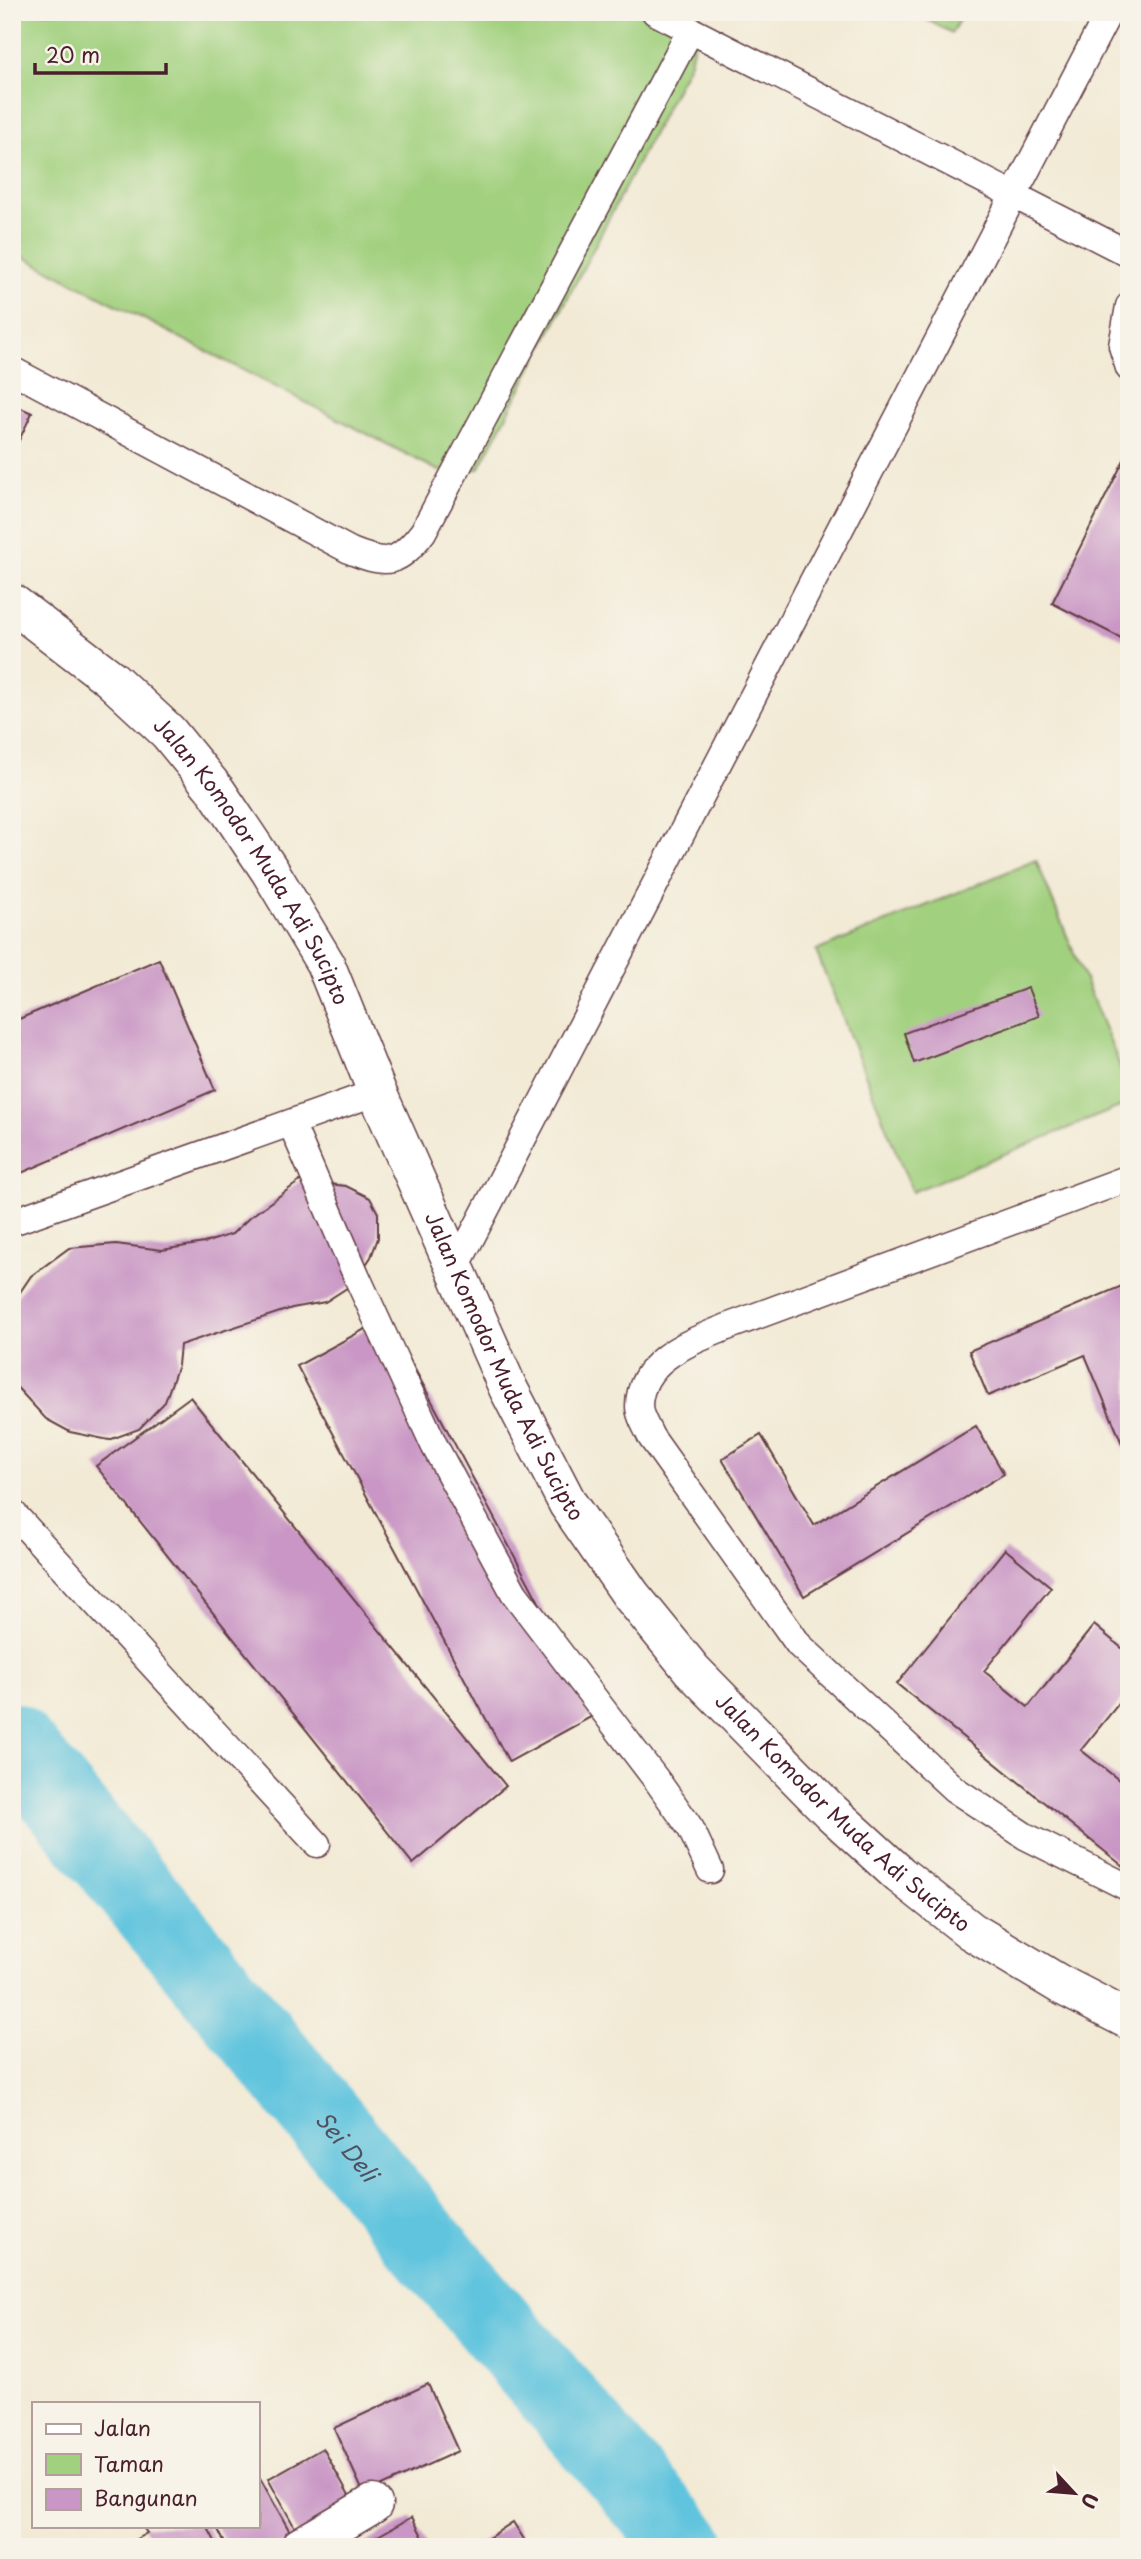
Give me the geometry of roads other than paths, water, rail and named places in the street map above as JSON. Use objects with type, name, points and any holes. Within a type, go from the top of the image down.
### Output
[{"type":"street","name":"Jalan Komodor Muda Adi Sucipto","points":[[12,603],[111,679],[168,732],[217,792],[270,871],[325,963],[377,1092],[508,1388],[568,1504],[631,1595],[692,1670],[830,1811],[900,1875],[971,1931],[1129,2020]]},
{"type":"street","points":[[300,2547],[373,2504]]},
{"type":"lane","points":[[655,12],[1129,254]]},
{"type":"lane","points":[[454,1269],[1109,12]]},
{"type":"lane","points":[[12,370],[351,551],[386,562],[397,559],[408,552],[423,533],[690,31]]},
{"type":"lane","points":[[1129,306],[1122,345],[1129,368]]},
{"type":"lane","points":[[12,1222],[377,1092]]},
{"type":"lane","points":[[291,1123],[433,1445],[514,1593],[658,1782],[691,1829],[710,1870]]},
{"type":"lane","points":[[1129,1178],[681,1346],[656,1364],[644,1385],[639,1408],[651,1437],[799,1645],[954,1789],[1025,1836],[1129,1888]]},
{"type":"lane","points":[[12,1512],[317,1844]]},
{"type":"waterway","name":"Sei Deli","points":[[12,1742],[424,2242],[687,2547]]}]
